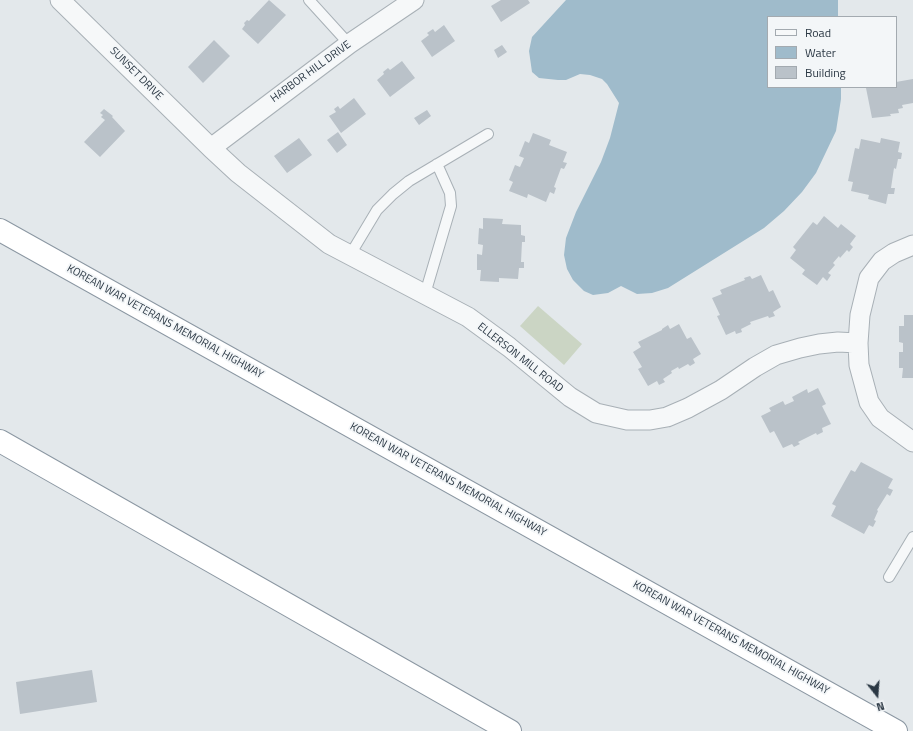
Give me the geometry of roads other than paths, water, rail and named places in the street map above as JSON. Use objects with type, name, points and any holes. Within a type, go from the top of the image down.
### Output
[{"type":"highway","name":"KOREAN WAR VETERANS MEMORIAL HIGHWAY","points":[[0,230],[896,731]]},
{"type":"highway","points":[[0,441],[510,731]]},
{"type":"street","name":"SUNSET DRIVE","points":[[60,0],[211,148]]},
{"type":"street","name":"HARBOR HILL DRIVE","points":[[211,148],[349,44],[414,0]]},
{"type":"street","name":"ELLERSON MILL ROAD","points":[[211,148],[238,173],[329,244],[468,317],[509,347],[570,397],[596,413],[627,420],[650,420],[668,417],[722,390],[754,367],[776,356],[800,348],[819,344],[838,342],[858,343]]},
{"type":"street","points":[[913,245],[894,253],[882,261],[869,278],[860,315],[858,343],[859,365],[869,402],[880,418],[913,442]]},
{"type":"lane","points":[[310,0],[349,44]]},
{"type":"lane","points":[[350,255],[377,210],[393,194],[409,180],[488,134]]},
{"type":"lane","points":[[425,294],[451,206],[450,193],[437,164]]},
{"type":"lane","points":[[889,577],[913,537]]},
{"type":"water","points":[[566,0],[838,0],[838,16],[767,16],[767,88],[841,88],[841,99],[836,131],[816,173],[802,192],[784,211],[764,228],[668,288],[652,293],[637,294],[621,286],[608,293],[593,295],[584,291],[573,280],[567,269],[564,255],[566,238],[576,212],[601,162],[610,138],[619,103],[602,79],[590,75],[580,74],[566,80],[539,78],[532,72],[529,51],[532,37]]}]
